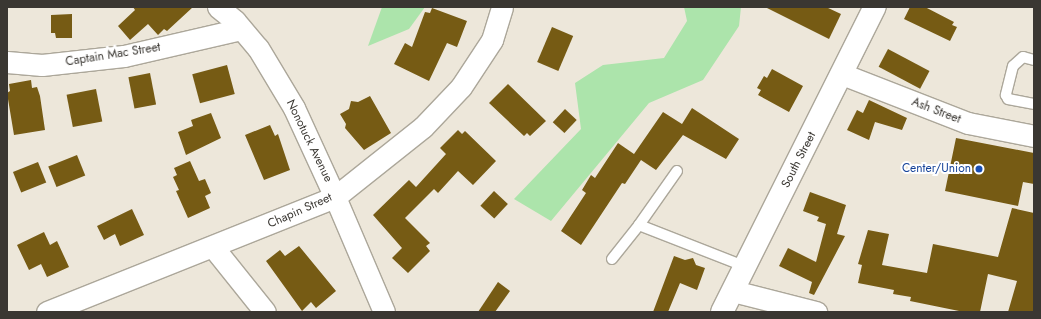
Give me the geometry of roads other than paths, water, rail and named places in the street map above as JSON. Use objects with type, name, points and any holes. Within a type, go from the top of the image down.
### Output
[{"type":"street","name":"Nonotuck Avenue","points":[[218,7],[258,48],[279,81],[336,197],[384,312]]},
{"type":"street","name":"Chapin Street","points":[[47,312],[336,197],[423,127],[461,87],[492,40],[502,7]]},
{"type":"street","name":"South Street","points":[[722,312],[746,267],[875,7]]},
{"type":"street","name":"Captain Mac Street","points":[[7,62],[42,65],[124,56],[241,29]]},
{"type":"street","name":"Ash Street","points":[[842,74],[968,123],[1034,136]]},
{"type":"street","points":[[213,247],[265,312]]},
{"type":"street","points":[[733,292],[816,312]]},
{"type":"lane","points":[[1034,60],[1024,57],[1013,66],[1006,95],[1008,99],[1034,104]]},
{"type":"lane","points":[[612,259],[639,225],[677,171]]},
{"type":"lane","points":[[639,225],[746,267]]},
{"type":"place","name":"Center/Union","points":[[979,169]]}]
